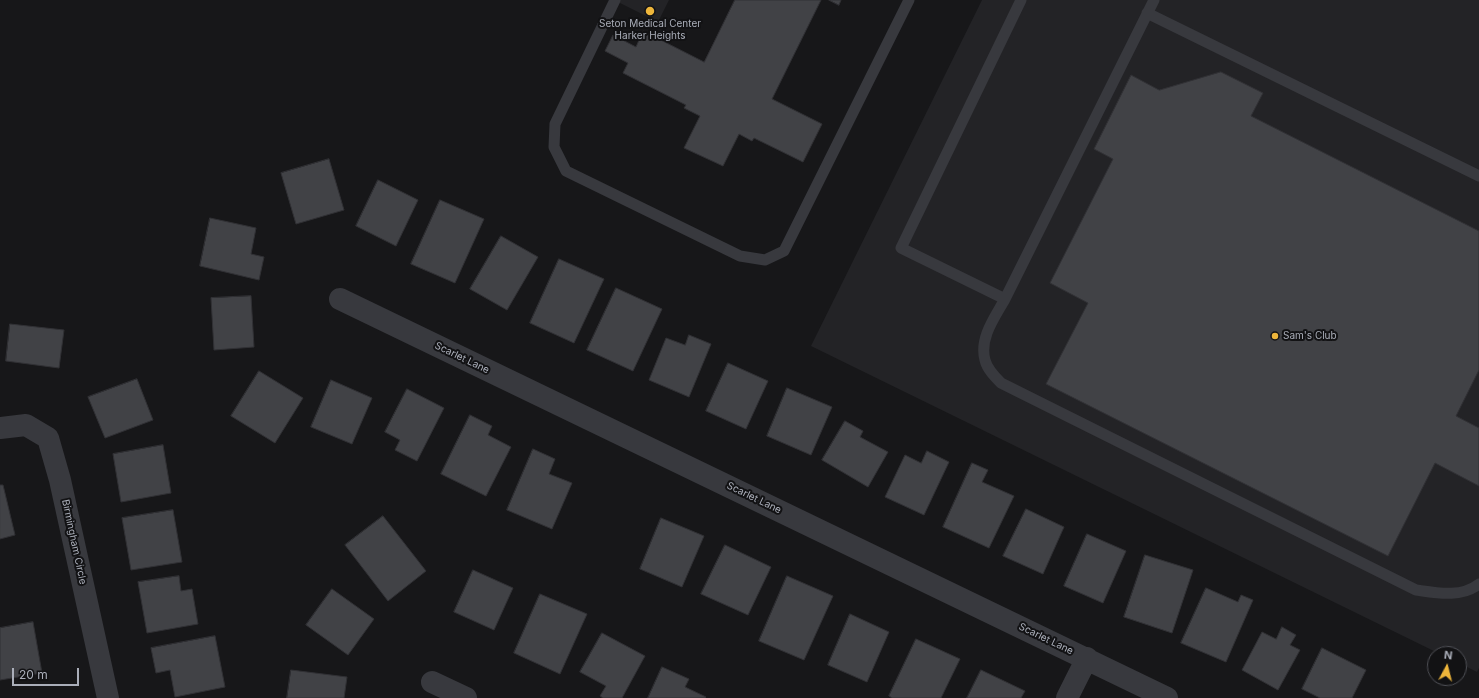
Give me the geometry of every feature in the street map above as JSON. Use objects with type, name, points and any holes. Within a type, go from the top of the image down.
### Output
[{"type":"street","name":"Scarlet Lane","points":[[340,299],[1087,658],[1167,698]]},
{"type":"street","name":"Birmingham Circle","points":[[0,428],[26,425],[48,438],[60,480],[108,698]]},
{"type":"street","points":[[1067,698],[1087,658]]},
{"type":"street","points":[[432,682],[466,698]]},
{"type":"lane","points":[[615,0],[554,124],[554,148],[566,171],[740,256],[765,260],[784,251],[909,0]]},
{"type":"lane","points":[[1005,299],[901,248],[1021,0]]},
{"type":"lane","points":[[1154,0],[1005,299],[986,334],[984,346],[985,360],[991,372],[1001,383],[1416,590],[1450,595],[1475,587],[1479,584]]},
{"type":"lane","points":[[1147,13],[1479,176]]},
{"type":"shaded area","name":"Seton Medical Center Harker Heights","points":[[614,0],[669,0],[658,22]]},
{"type":"shaded area","points":[[982,0],[1479,0],[1479,668],[1477,672],[1467,667],[1467,646],[1427,646],[1427,648],[811,346]]},
{"type":"building","points":[[735,0],[821,0],[772,99],[822,124],[803,162],[754,138],[752,141],[739,134],[723,166],[684,148],[700,116],[684,108],[686,105],[623,73],[628,63],[605,51],[613,35],[636,47],[643,31],[704,62]]},
{"type":"building","points":[[829,0],[841,0],[839,5]]},
{"type":"building","name":"Sam's Club","points":[[1221,72],[1263,93],[1251,116],[1479,231],[1479,370],[1456,416],[1479,428],[1479,486],[1435,463],[1388,556],[1046,384],[1088,303],[1050,283],[1113,159],[1094,149],[1131,75],[1159,90]]},
{"type":"building","points":[[329,159],[344,210],[296,224],[281,173]]},
{"type":"building","points":[[378,180],[418,200],[396,246],[356,226]]},
{"type":"building","points":[[440,200],[484,219],[455,283],[411,264]]},
{"type":"building","points":[[210,218],[256,228],[251,254],[264,257],[259,280],[200,266]]},
{"type":"building","points":[[501,236],[538,257],[507,310],[470,289]]},
{"type":"building","points":[[559,259],[604,279],[574,343],[530,323]]},
{"type":"building","points":[[616,288],[662,309],[633,371],[587,350]]},
{"type":"building","points":[[251,296],[254,347],[214,350],[211,298]]},
{"type":"building","points":[[10,324],[64,330],[59,368],[6,361]]},
{"type":"building","points":[[689,335],[711,344],[689,397],[649,380],[666,338],[685,345]]},
{"type":"building","points":[[728,363],[768,381],[746,429],[706,411]]},
{"type":"building","points":[[259,371],[303,398],[275,443],[231,416]]},
{"type":"building","points":[[137,379],[153,420],[105,438],[88,397]]},
{"type":"building","points":[[331,380],[372,398],[352,444],[311,427]]},
{"type":"building","points":[[787,388],[832,407],[811,455],[767,436]]},
{"type":"building","points":[[407,389],[444,408],[417,461],[395,450],[400,440],[385,432]]},
{"type":"building","points":[[470,415],[492,426],[488,435],[511,447],[486,496],[441,474]]},
{"type":"building","points":[[845,421],[863,431],[860,437],[888,452],[868,487],[822,460]]},
{"type":"building","points":[[163,445],[171,493],[121,502],[113,454]]},
{"type":"building","points":[[533,449],[555,459],[549,474],[572,483],[552,529],[507,510]]},
{"type":"building","points":[[927,451],[949,462],[924,515],[885,497],[905,455],[921,463]]},
{"type":"building","points":[[972,463],[988,470],[982,482],[1014,496],[989,548],[943,527]]},
{"type":"building","points":[[0,485],[3,485],[15,535],[0,539]]},
{"type":"building","points":[[1026,509],[1064,527],[1043,574],[1003,556]]},
{"type":"building","points":[[173,510],[182,562],[131,570],[122,518]]},
{"type":"building","points":[[383,516],[426,571],[388,601],[345,545]]},
{"type":"building","points":[[661,518],[704,536],[682,587],[640,569]]},
{"type":"building","points":[[1087,534],[1126,551],[1103,603],[1064,586]]},
{"type":"building","points":[[725,545],[771,567],[748,615],[701,594]]},
{"type":"building","points":[[1145,555],[1193,570],[1172,633],[1124,617]]},
{"type":"building","points":[[473,570],[513,588],[494,630],[454,612]]},
{"type":"building","points":[[179,576],[181,591],[192,589],[198,624],[147,633],[138,582]]},
{"type":"building","points":[[787,576],[833,596],[804,660],[759,641]]},
{"type":"building","points":[[1206,588],[1238,602],[1241,595],[1253,600],[1226,662],[1181,643]]},
{"type":"building","points":[[332,589],[374,619],[348,655],[306,625]]},
{"type":"building","points":[[540,594],[587,614],[560,674],[514,653]]},
{"type":"building","points":[[850,614],[889,632],[867,682],[828,665]]},
{"type":"building","points":[[33,622],[42,673],[0,680],[0,628]]},
{"type":"building","points":[[1282,627],[1296,635],[1290,645],[1300,650],[1278,690],[1242,670],[1262,632],[1276,639]]},
{"type":"building","points":[[602,633],[645,656],[622,698],[603,698],[600,696],[606,686],[580,672]]},
{"type":"building","points":[[215,636],[225,687],[175,697],[170,670],[156,673],[151,648]]},
{"type":"building","points":[[916,639],[960,659],[941,698],[892,698],[889,696]]},
{"type":"building","points":[[1322,648],[1366,670],[1352,698],[1320,698],[1302,689]]},
{"type":"building","points":[[662,667],[689,679],[685,687],[706,697],[648,698]]},
{"type":"building","points":[[291,670],[347,677],[344,698],[287,698]]},
{"type":"building","points":[[981,670],[1025,691],[1021,698],[967,698]]},
{"type":"place","name":"Seton Medical Center Harker Heights","points":[[650,11]]},
{"type":"place","name":"Sam's Club","points":[[1275,336]]}]
